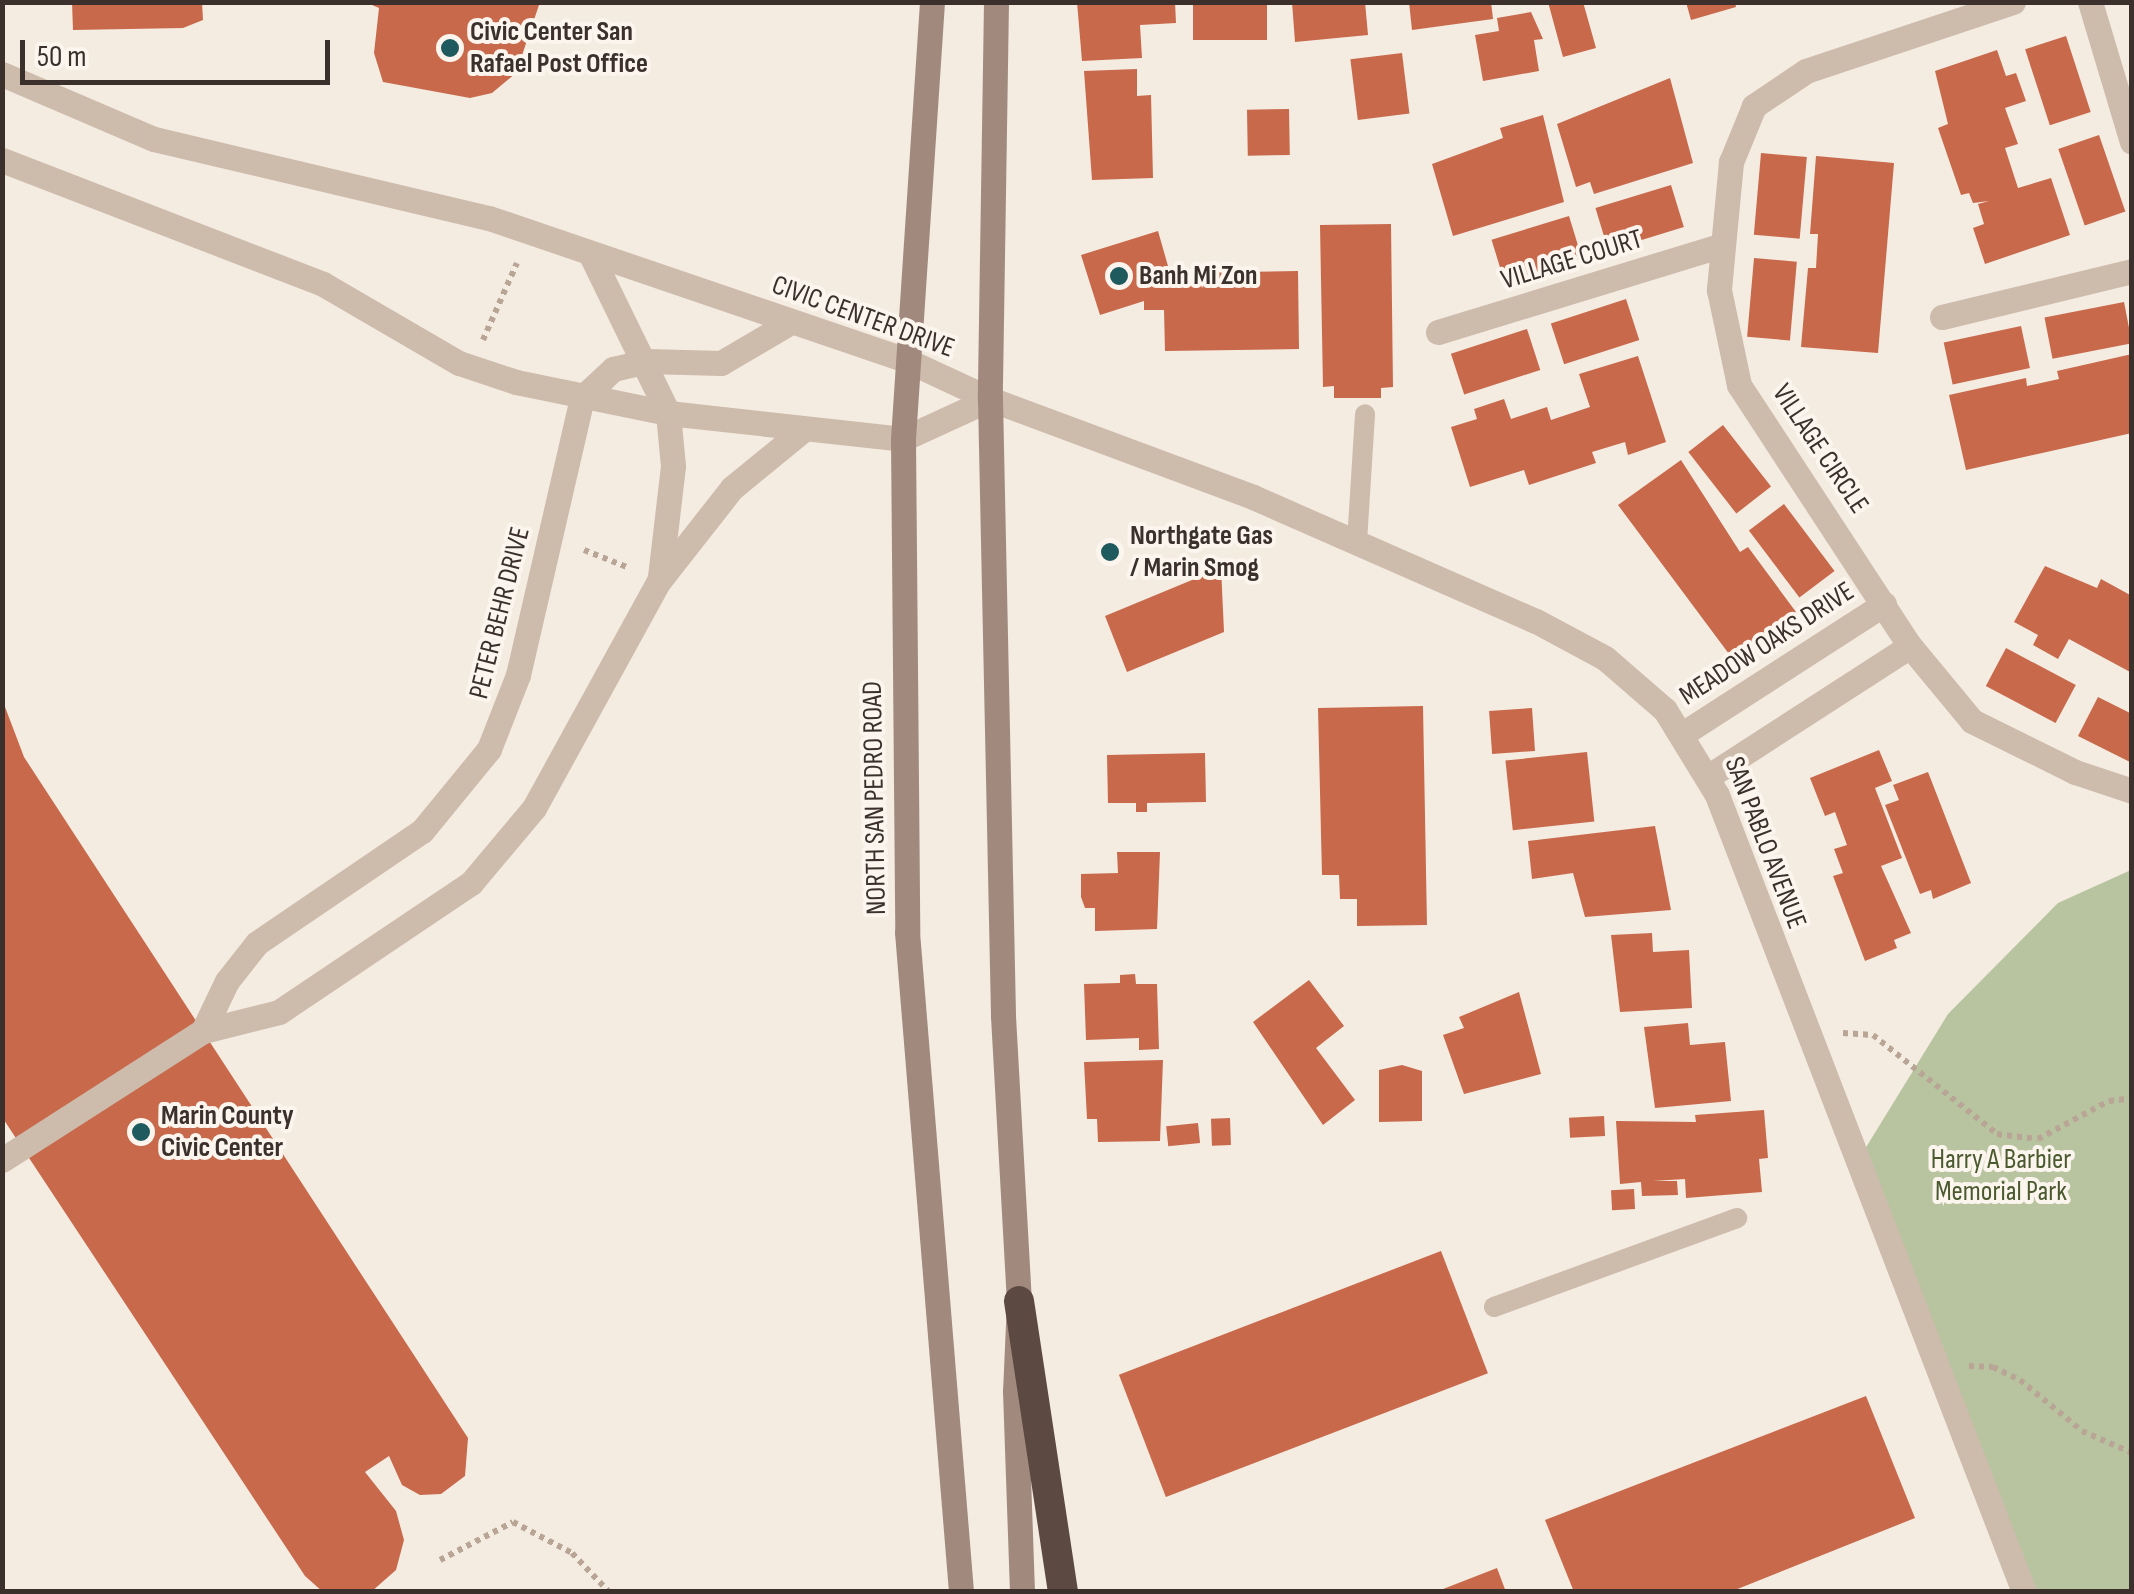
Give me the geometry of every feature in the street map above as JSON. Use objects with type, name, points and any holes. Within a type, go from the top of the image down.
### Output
[{"type":"highway","points":[[1020,1302],[1062,1592]]},
{"type":"main road","name":"NORTH SAN PEDRO ROAD","points":[[932,2],[902,439],[910,997],[960,1592]]},
{"type":"main road","points":[[996,2],[990,399],[1002,1016],[1020,1302],[1015,1424],[1022,1592]]},
{"type":"street","name":"VILLAGE CIRCLE","points":[[2013,2],[1806,71],[1754,106],[1731,162],[1720,290],[1739,385],[1910,646],[1972,721],[2075,772],[2132,791]]},
{"type":"street","points":[[2090,2],[2132,142]]},
{"type":"street","name":"CIVIC CENTER DRIVE","points":[[2,74],[154,139],[490,218],[906,360],[990,399]]},
{"type":"street","points":[[2,160],[323,284],[471,369],[582,398],[668,413],[902,439],[990,399]]},
{"type":"street","name":"VILLAGE COURT","points":[[1438,332],[1723,245]]},
{"type":"street","name":"PETER BEHR DRIVE","points":[[2,1160],[203,1031],[279,1012],[425,919],[478,876],[534,808],[649,577],[673,466],[668,413],[648,362],[590,253]]},
{"type":"street","points":[[1942,317],[2132,271]]},
{"type":"street","points":[[582,398],[614,369],[648,362],[721,363],[789,323]]},
{"type":"street","name":"PETER BEHR DRIVE","points":[[203,1031],[248,952],[422,831],[489,749],[518,675],[582,398]]},
{"type":"street","name":"SAN PABLO AVENUE","points":[[990,399],[1024,406],[1357,542],[1584,646],[1645,690],[1684,733],[1709,776],[2024,1592]]},
{"type":"street","name":"PETER BEHR DRIVE","points":[[649,577],[732,488],[804,429]]},
{"type":"street","name":"MEADOW OAKS DRIVE","points":[[1684,733],[1884,604]]},
{"type":"street","points":[[1709,776],[1910,646]]},
{"type":"lane","points":[[1357,542],[1366,414]]},
{"type":"lane","points":[[1494,1307],[1737,1218]]},
{"type":"path","points":[[483,341],[517,263]]},
{"type":"path","points":[[584,550],[649,577]]},
{"type":"path","points":[[1804,1030],[1874,1036],[1997,1134],[2038,1139],[2109,1101],[2132,1098]]},
{"type":"path","points":[[1933,1364],[1993,1368],[2020,1380],[2082,1431],[2132,1453]]},
{"type":"path","points":[[440,1560],[513,1522],[572,1553],[609,1592]]},
{"type":"green space","name":"Harry A Barbier Memorial Park","points":[[2131,870],[2131,1591],[2024,1591],[1857,1162],[1948,1014],[2058,903]]},
{"type":"building","points":[[72,2],[202,2],[203,20],[183,28],[73,30]]},
{"type":"building","name":"Civic Center San Rafael Post Office","points":[[365,2],[540,2],[516,73],[492,93],[470,98],[383,82],[374,53],[379,8]]},
{"type":"building","points":[[1077,2],[1175,2],[1176,23],[1140,25],[1142,58],[1082,61]]},
{"type":"building","points":[[1193,2],[1267,2],[1267,40],[1193,40]]},
{"type":"building","points":[[1292,2],[1365,2],[1368,35],[1295,42]]},
{"type":"building","points":[[1409,2],[1491,2],[1493,19],[1412,30]]},
{"type":"building","points":[[1548,2],[1583,2],[1596,48],[1563,57]]},
{"type":"building","points":[[1686,2],[1735,2],[1736,7],[1691,20]]},
{"type":"building","points":[[1531,12],[1543,39],[1534,40],[1539,71],[1483,81],[1475,35],[1499,31],[1497,18]]},
{"type":"building","points":[[2066,36],[2091,112],[2050,125],[2025,49]]},
{"type":"building","points":[[1997,50],[2006,76],[2016,73],[2026,101],[2005,108],[2018,144],[2005,148],[2018,188],[2051,178],[2070,235],[1985,264],[1973,228],[1984,224],[1978,204],[1989,201],[1973,203],[1969,193],[1961,195],[1938,128],[1948,124],[1935,71]]},
{"type":"building","points":[[1402,53],[1409,114],[1358,120],[1350,59]]},
{"type":"building","points":[[1137,69],[1137,96],[1151,95],[1153,178],[1092,180],[1084,71]]},
{"type":"building","points":[[1670,78],[1693,163],[1594,194],[1590,182],[1576,187],[1557,124]]},
{"type":"building","points":[[1289,109],[1290,155],[1248,156],[1247,110]]},
{"type":"building","points":[[1543,115],[1564,202],[1453,236],[1432,164],[1503,138],[1500,128]]},
{"type":"building","points":[[2099,135],[2125,212],[2085,226],[2058,149]]},
{"type":"building","points":[[1761,153],[1807,157],[1800,239],[1754,235]]},
{"type":"building","points":[[1816,156],[1894,163],[1878,353],[1801,347],[1808,268],[1816,268],[1818,234],[1810,234]]},
{"type":"building","points":[[1671,185],[1684,227],[1608,250],[1595,208]]},
{"type":"building","points":[[1569,216],[1582,258],[1504,282],[1492,240]]},
{"type":"building","points":[[1391,224],[1393,387],[1381,388],[1381,398],[1334,398],[1334,386],[1323,387],[1320,225]]},
{"type":"building","points":[[1158,231],[1170,273],[1298,271],[1299,349],[1165,351],[1164,310],[1144,310],[1144,301],[1100,315],[1081,255]]},
{"type":"building","points":[[1754,258],[1797,262],[1790,340],[1747,337]]},
{"type":"building","points":[[1626,299],[1639,340],[1564,364],[1551,323]]},
{"type":"building","points":[[2124,302],[2132,343],[2053,359],[2044,317]]},
{"type":"building","points":[[2021,326],[2030,368],[1953,384],[1944,342]]},
{"type":"building","points":[[1527,329],[1540,370],[1464,395],[1451,354]]},
{"type":"building","points":[[2132,354],[2132,433],[1966,470],[1949,395],[2026,378],[2027,386],[2059,379],[2057,371]]},
{"type":"building","points":[[1638,356],[1666,442],[1628,455],[1625,442],[1592,452],[1596,463],[1529,485],[1524,470],[1470,487],[1451,427],[1477,419],[1474,409],[1504,399],[1511,419],[1547,407],[1551,420],[1590,407],[1579,374]]},
{"type":"building","points":[[1723,425],[1771,486],[1736,514],[1688,452]]},
{"type":"building","points":[[1681,460],[1740,552],[1748,547],[1796,612],[1732,658],[1618,505]]},
{"type":"building","points":[[1784,504],[1835,571],[1799,598],[1749,530]]},
{"type":"building","points":[[2045,566],[2097,588],[2101,579],[2132,596],[2132,673],[2069,639],[2058,659],[2033,645],[2038,635],[2014,622]]},
{"type":"building","points":[[1221,568],[1224,632],[1127,672],[1105,616]]},
{"type":"building","points":[[2006,648],[2076,685],[2056,723],[1986,686]]},
{"type":"building","points":[[2098,697],[2132,714],[2132,763],[2078,736]]},
{"type":"building","name":"Marin County Civic Center","points":[[2,699],[24,757],[468,1438],[465,1476],[441,1494],[420,1495],[402,1485],[389,1456],[365,1472],[396,1511],[404,1540],[396,1570],[371,1592],[323,1592],[305,1576],[2,1117]]},
{"type":"building","points":[[1423,706],[1427,925],[1357,926],[1357,899],[1340,899],[1339,875],[1322,875],[1318,708]]},
{"type":"building","points":[[1532,708],[1535,751],[1492,754],[1489,711]]},
{"type":"building","points":[[1879,750],[1892,781],[1875,788],[1902,858],[1881,866],[1911,933],[1894,940],[1897,948],[1865,961],[1833,876],[1843,873],[1834,849],[1847,845],[1835,812],[1825,816],[1810,778]]},
{"type":"building","points":[[1587,752],[1594,822],[1513,830],[1505,761]]},
{"type":"building","points":[[1205,753],[1206,802],[1147,803],[1147,812],[1136,812],[1136,803],[1108,803],[1107,755]]},
{"type":"building","points":[[1928,772],[1971,883],[1933,899],[1931,890],[1920,894],[1885,805],[1899,800],[1893,785]]},
{"type":"building","points":[[1655,826],[1671,910],[1585,917],[1573,873],[1532,879],[1528,841]]},
{"type":"building","points":[[1117,852],[1160,852],[1157,929],[1095,931],[1095,908],[1085,908],[1081,897],[1081,874],[1118,873]]},
{"type":"building","points":[[1652,933],[1653,952],[1689,950],[1692,1008],[1620,1012],[1611,935]]},
{"type":"building","points":[[1135,974],[1136,984],[1157,984],[1159,1049],[1139,1050],[1139,1038],[1086,1040],[1084,984],[1120,983],[1120,975]]},
{"type":"building","points":[[1309,980],[1344,1026],[1316,1048],[1355,1100],[1323,1125],[1253,1022]]},
{"type":"building","points":[[1519,992],[1541,1074],[1464,1094],[1443,1035],[1464,1028],[1459,1017]]},
{"type":"building","points":[[1688,1023],[1690,1045],[1725,1042],[1731,1101],[1655,1108],[1644,1027]]},
{"type":"building","points":[[1163,1060],[1160,1141],[1098,1142],[1097,1119],[1087,1119],[1084,1062]]},
{"type":"building","points":[[1402,1065],[1422,1071],[1422,1121],[1379,1122],[1379,1070]]},
{"type":"building","points":[[1764,1110],[1768,1158],[1759,1159],[1762,1192],[1686,1198],[1685,1179],[1653,1181],[1677,1181],[1678,1195],[1642,1196],[1641,1182],[1620,1184],[1616,1121],[1696,1122],[1695,1115]]},
{"type":"building","points":[[1604,1116],[1605,1136],[1570,1138],[1569,1118]]},
{"type":"building","points":[[1230,1118],[1231,1145],[1212,1146],[1211,1119]]},
{"type":"building","points":[[1198,1123],[1200,1143],[1168,1146],[1166,1126]]},
{"type":"building","points":[[1634,1189],[1635,1209],[1612,1210],[1611,1190]]},
{"type":"building","points":[[1441,1251],[1488,1373],[1166,1497],[1119,1375]]},
{"type":"building","points":[[1866,1396],[1915,1518],[1730,1592],[1574,1592],[1545,1520]]},
{"type":"building","points":[[1497,1568],[1506,1592],[1438,1592],[1438,1591]]},
{"type":"place","name":"Civic Center San Rafael Post Office","points":[[450,48]]},
{"type":"place","name":"Banh Mi Zon","points":[[1119,276]]},
{"type":"place","name":"Northgate Gas / Marin Smog","points":[[1110,552]]},
{"type":"place","name":"Marin County Civic Center","points":[[141,1132]]}]
